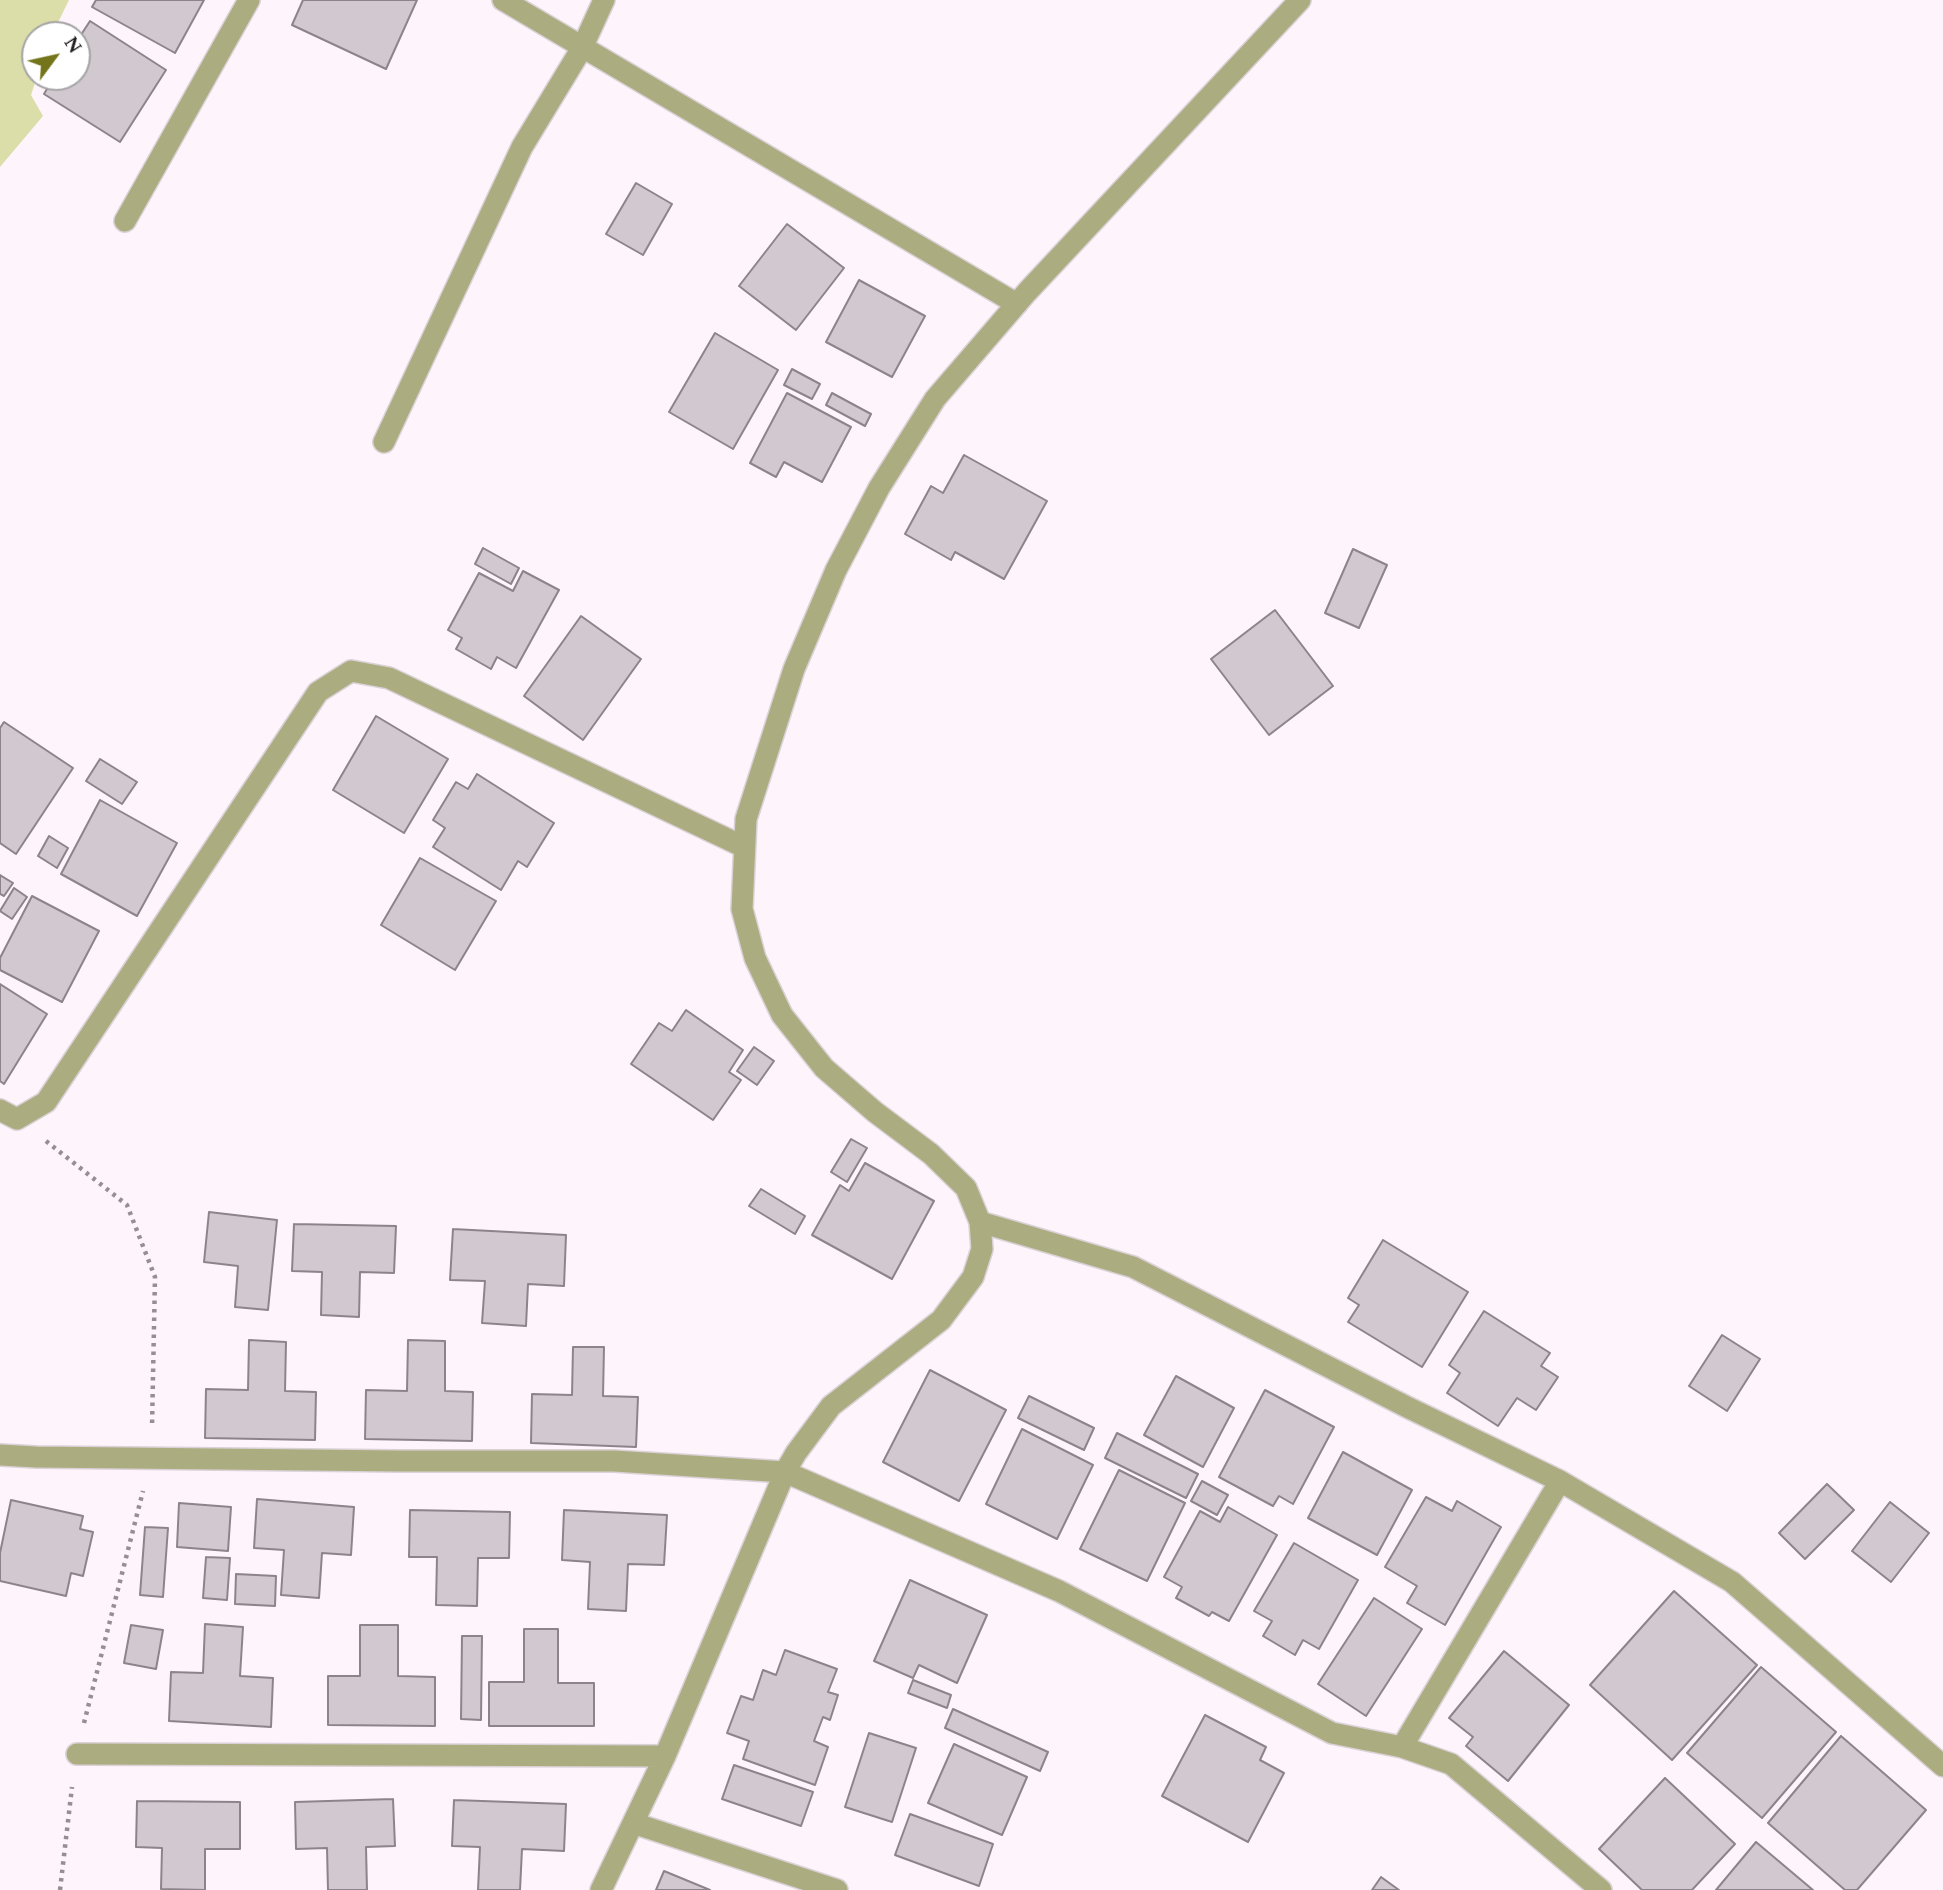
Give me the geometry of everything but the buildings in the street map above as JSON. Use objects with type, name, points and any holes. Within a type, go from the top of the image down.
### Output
[{"type":"street","points":[[125,221],[250,0]]},
{"type":"street","points":[[503,0],[1017,304]]},
{"type":"street","points":[[384,442],[522,147],[582,48],[604,0]]},
{"type":"street","points":[[601,1890],[665,1756],[785,1472],[796,1453],[831,1406],[941,1320],[973,1277],[982,1249],[980,1222],[966,1188],[931,1154],[875,1112],[824,1068],[782,1015],[755,958],[741,909],[746,819],[794,669],[836,570],[878,488],[934,399],[1017,304],[1300,0]]},
{"type":"street","points":[[0,1110],[17,1119],[46,1102],[318,692],[351,671],[389,678],[744,847]]},
{"type":"street","points":[[980,1222],[1133,1267],[1407,1407],[1560,1481],[1732,1582],[1943,1766]]},
{"type":"street","points":[[0,1455],[399,1461],[614,1461],[785,1472],[1059,1591],[1332,1733],[1402,1747],[1451,1764],[1601,1890]]},
{"type":"street","points":[[1402,1747],[1560,1481]]},
{"type":"street","points":[[77,1754],[665,1756]]},
{"type":"street","points":[[633,1823],[837,1890]]},
{"type":"green space","points":[[0,0],[69,0],[59,21],[21,21],[21,91],[32,91],[31,95],[43,116],[0,167]]}]
